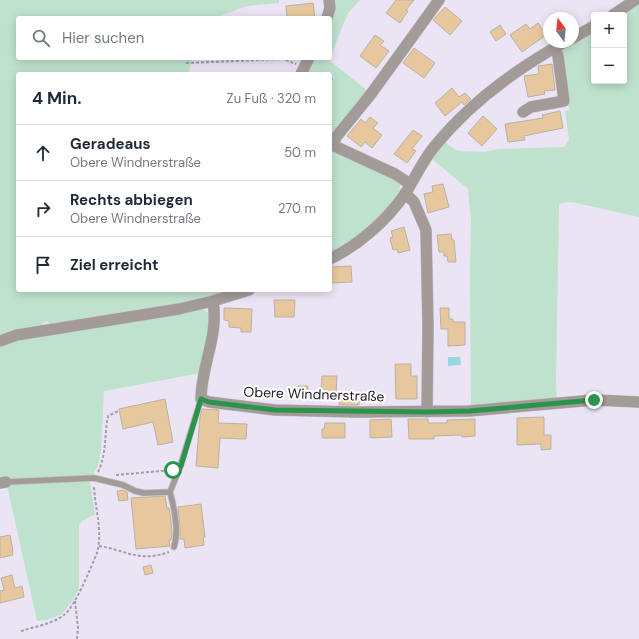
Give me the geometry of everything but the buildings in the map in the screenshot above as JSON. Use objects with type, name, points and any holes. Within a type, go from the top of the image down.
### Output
[{"type":"street","points":[[328,16],[330,8],[329,0]]},
{"type":"street","points":[[332,143],[371,94],[439,0]]},
{"type":"street","points":[[617,12],[635,0]]},
{"type":"street","points":[[579,35],[591,28]]},
{"type":"street","points":[[332,258],[356,243],[378,225],[408,189],[419,168],[433,148],[473,106],[498,86],[555,48],[558,56],[564,101],[531,107],[524,112]]},
{"type":"street","points":[[332,144],[395,174],[408,189],[426,230],[428,319],[427,412]]},
{"type":"street","points":[[0,341],[17,335],[179,309],[242,292]]},
{"type":"street","points":[[201,399],[201,391],[215,325],[213,301]]},
{"type":"street","name":"Obere Windnerstraße","points":[[201,399],[209,402],[275,410],[427,412],[469,411],[594,400],[639,402]]},
{"type":"lane","points":[[174,547],[176,533],[173,502],[170,492],[181,466],[201,399]]},
{"type":"lane","points":[[3,482],[95,478],[123,485],[139,492],[170,492]]},
{"type":"path","points":[[186,63],[260,60]]},
{"type":"path","points":[[287,60],[305,66]]},
{"type":"path","points":[[21,631],[60,618],[67,612],[75,600],[97,553],[100,533],[95,494],[95,478],[104,456],[108,416],[118,412]]},
{"type":"path","points":[[95,478],[125,473],[173,470],[181,466]]},
{"type":"path","points":[[99,546],[143,557],[168,552],[174,547]]},
{"type":"path","points":[[75,600],[78,628],[77,639]]},
{"type":"green space","points":[[0,0],[279,0],[279,3],[247,6],[220,16],[16,16],[16,60],[191,60],[189,72],[16,72],[16,292],[227,292],[188,303],[50,325],[48,321],[43,323],[42,326],[0,336]]},
{"type":"green space","points":[[332,0],[360,0],[348,13],[332,52],[332,16],[330,16]]},
{"type":"green space","points":[[639,2],[639,217],[572,202],[561,203],[559,205],[557,401],[471,408],[471,220],[468,189],[431,158],[444,142],[456,150],[484,152],[499,149],[564,147],[569,140],[565,111],[569,110],[561,53],[565,48],[579,48],[579,39],[591,33],[591,84],[627,84],[627,12],[624,12]]},
{"type":"green space","points":[[311,60],[329,60],[368,91],[332,136],[332,72],[305,72]]},
{"type":"green space","points":[[332,148],[369,164],[400,183],[396,198],[381,216],[355,239],[332,252]]},
{"type":"green space","points":[[198,309],[206,311],[211,316],[201,373],[104,391],[101,448],[99,463],[93,475],[0,480],[0,345],[7,342]]},
{"type":"green space","points":[[87,480],[90,482],[95,514],[82,521],[79,525],[79,589],[62,614],[46,620],[37,621],[7,485]]},
{"type":"water","points":[[448,357],[460,357],[461,365],[448,366]]},
{"type":"route","points":[[173,470],[181,466],[201,399],[209,402],[247,408],[356,412],[469,411],[594,400]]}]
